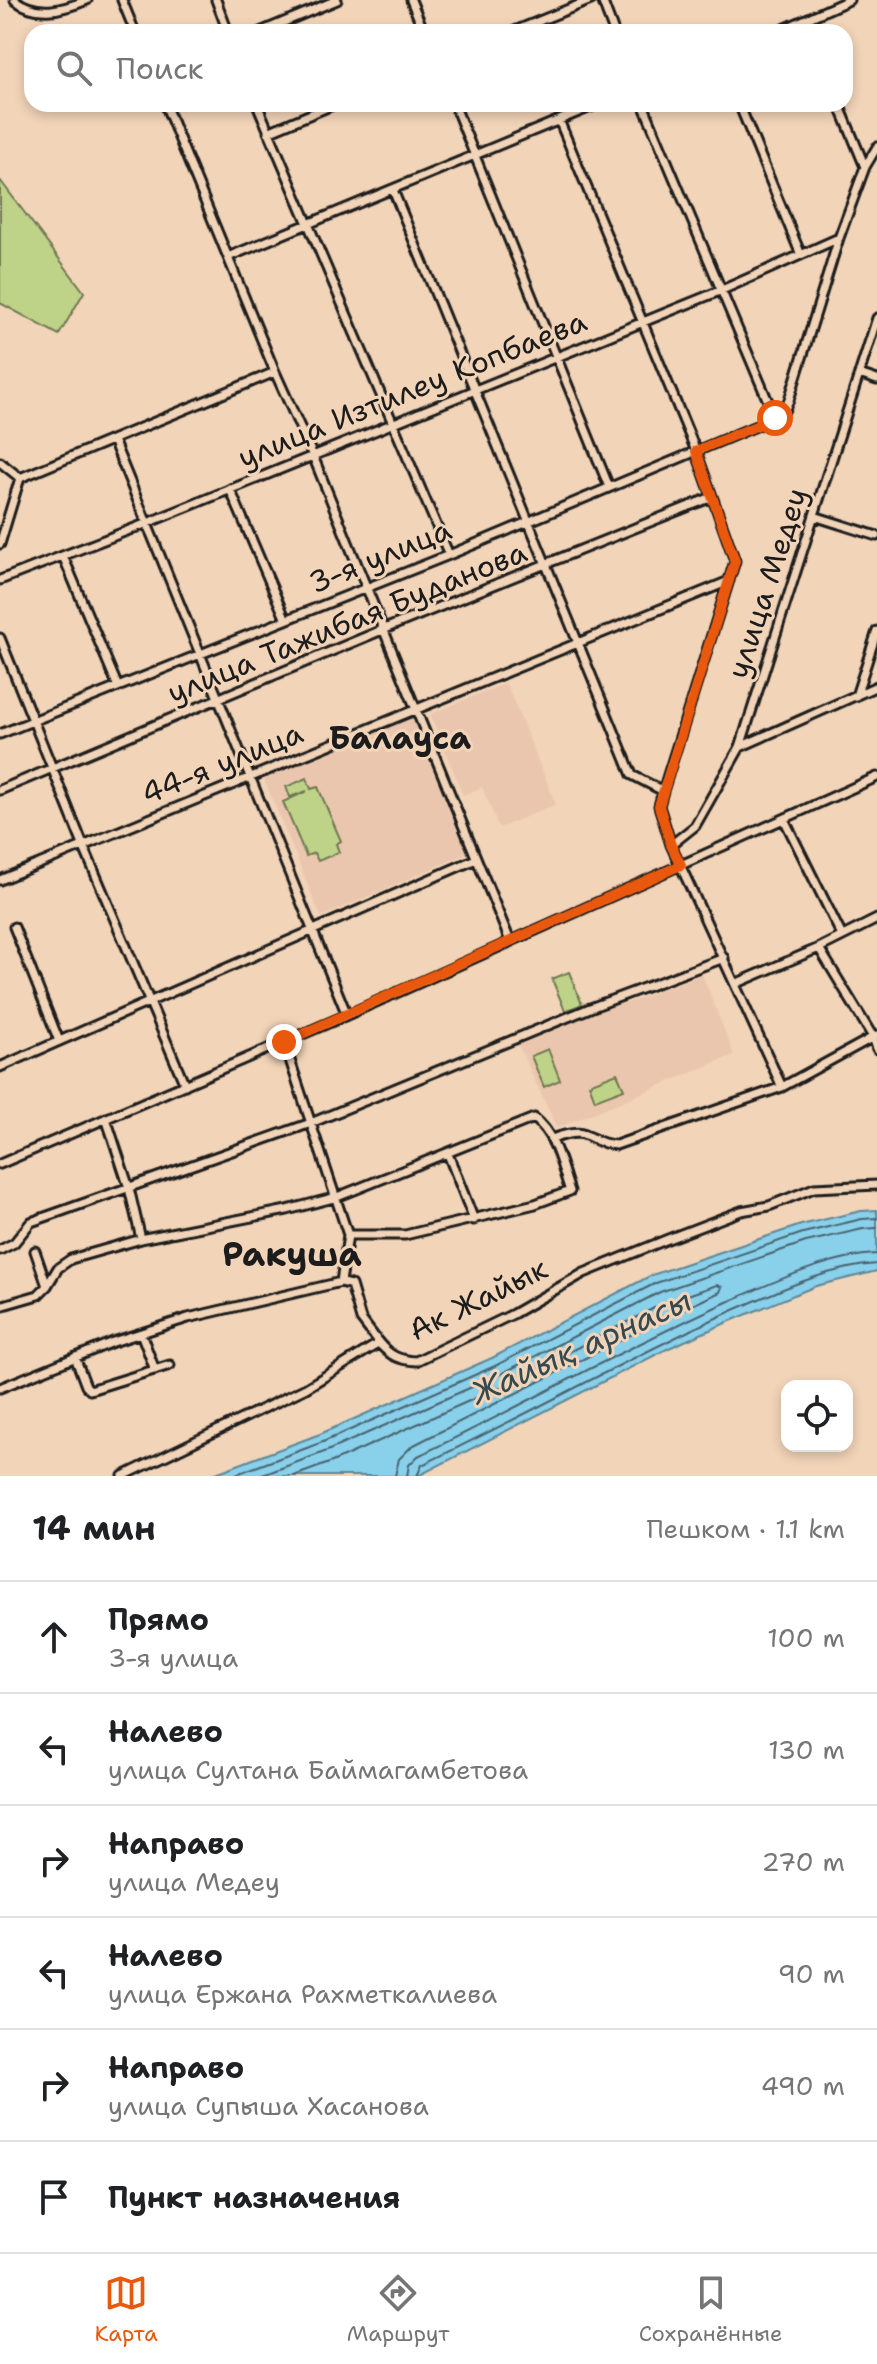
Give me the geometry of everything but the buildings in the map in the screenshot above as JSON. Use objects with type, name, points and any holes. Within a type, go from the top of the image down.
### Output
[{"type":"street","points":[[15,0],[44,12],[71,7],[87,0]]},
{"type":"street","points":[[122,0],[132,24]]},
{"type":"street","points":[[216,0],[225,24]]},
{"type":"street","points":[[279,24],[337,0]]},
{"type":"street","points":[[411,0],[421,24]]},
{"type":"street","points":[[532,24],[591,0]]},
{"type":"street","points":[[602,0],[611,24]]},
{"type":"street","points":[[799,24],[849,0]]},
{"type":"street","points":[[168,112],[275,372],[313,456],[510,941]]},
{"type":"street","points":[[260,112],[449,555]]},
{"type":"street","points":[[268,132],[316,112]]},
{"type":"street","points":[[457,112],[609,487]]},
{"type":"street","points":[[228,257],[578,112]]},
{"type":"street","points":[[646,112],[775,418],[784,411],[789,400],[839,238],[865,167],[877,147]]},
{"type":"street","points":[[742,112],[801,255]]},
{"type":"street","points":[[842,112],[865,167]]},
{"type":"street","points":[[559,120],[643,320],[712,497]]},
{"type":"street","points":[[393,190],[632,775],[663,791],[659,806],[671,845],[782,1087]]},
{"type":"street","name":"улица Изтилеу Копбаева","points":[[0,580],[722,290],[839,238]]},
{"type":"street","name":"улица Медеу","points":[[671,845],[695,826],[740,747],[877,318]]},
{"type":"street","points":[[20,478],[275,372]]},
{"type":"street","points":[[859,374],[877,380]]},
{"type":"street","name":"3-я улица","points":[[0,734],[530,522],[775,418]]},
{"type":"street","points":[[113,440],[347,1015]]},
{"type":"street","points":[[0,462],[20,478]]},
{"type":"street","points":[[0,544],[20,478]]},
{"type":"street","points":[[230,489],[286,620]]},
{"type":"street","name":"улица Медеу","points":[[663,791],[735,561],[712,497]]},
{"type":"street","name":"улица Тажибая Буданова","points":[[0,790],[382,630],[548,566],[712,497]]},
{"type":"street","points":[[814,516],[877,536]]},
{"type":"street","points":[[63,556],[118,687]]},
{"type":"street","name":"44-я улица","points":[[0,880],[729,581]]},
{"type":"street","points":[[856,696],[877,631]]},
{"type":"street","points":[[0,638],[83,845],[185,1085]]},
{"type":"street","points":[[740,747],[877,686]]},
{"type":"street","points":[[0,1164],[347,1015],[877,777]]},
{"type":"street","points":[[784,819],[842,936]]},
{"type":"street","points":[[0,1067],[476,859]]},
{"type":"street","points":[[735,984],[877,919]]},
{"type":"street","points":[[14,927],[59,1041]]},
{"type":"street","points":[[819,948],[875,1036],[877,1049]]},
{"type":"street","points":[[0,1250],[14,1243],[31,1222],[311,1123],[590,1008],[724,958]]},
{"type":"street","points":[[552,1139],[571,1132],[583,1132],[616,1145],[782,1087],[875,1036]]},
{"type":"street","points":[[284,1042],[348,1235],[341,1282]]},
{"type":"street","points":[[106,1118],[129,1188],[141,1239]]},
{"type":"street","points":[[0,1306],[38,1295],[58,1268],[71,1259],[141,1239],[337,1197],[534,1118],[552,1139],[570,1191],[535,1204],[405,1235],[348,1235]]},
{"type":"street","points":[[448,1154],[474,1220]]},
{"type":"street","name":"Ак Жайык","points":[[123,1476],[306,1388],[379,1343],[387,1353],[401,1360],[416,1361],[513,1314],[584,1273],[741,1211],[769,1206],[814,1188],[877,1185]]},
{"type":"street","points":[[35,1251],[47,1286]]},
{"type":"street","points":[[0,1388],[75,1357],[188,1318],[341,1282],[351,1285],[361,1319],[379,1343]]},
{"type":"street","points":[[141,1333],[155,1370]]},
{"type":"street","points":[[75,1357],[90,1390],[170,1365]]},
{"type":"shaded area","points":[[506,683],[556,804],[499,828],[482,787],[463,795],[430,714]]},
{"type":"shaded area","points":[[412,717],[468,853],[321,917],[264,779]]},
{"type":"shaded area","points":[[702,974],[734,1055],[557,1128],[517,1042],[625,999],[627,1003]]},
{"type":"green space","points":[[0,180],[84,292],[59,335],[0,303]]},
{"type":"green space","points":[[307,778],[311,789],[318,787],[341,841],[336,844],[339,852],[318,861],[314,853],[306,856],[283,802],[307,791],[290,797],[286,787]]},
{"type":"green space","points":[[569,972],[582,1004],[565,1011],[552,979]]},
{"type":"green space","points":[[548,1049],[560,1080],[544,1087],[531,1056]]},
{"type":"green space","points":[[617,1073],[624,1089],[595,1100],[589,1084]]},
{"type":"water","name":"Жайық арнасы","points":[[877,1210],[877,1271],[816,1286],[669,1348],[418,1476],[208,1476],[320,1434],[492,1358],[652,1275],[801,1225]]},
{"type":"district","name":"Балауса","points":[[400,737]]},
{"type":"district","name":"Ракуша","points":[[292,1254]]},
{"type":"route","points":[[284,1042],[681,865],[659,806],[735,561],[696,451],[775,418]]}]
